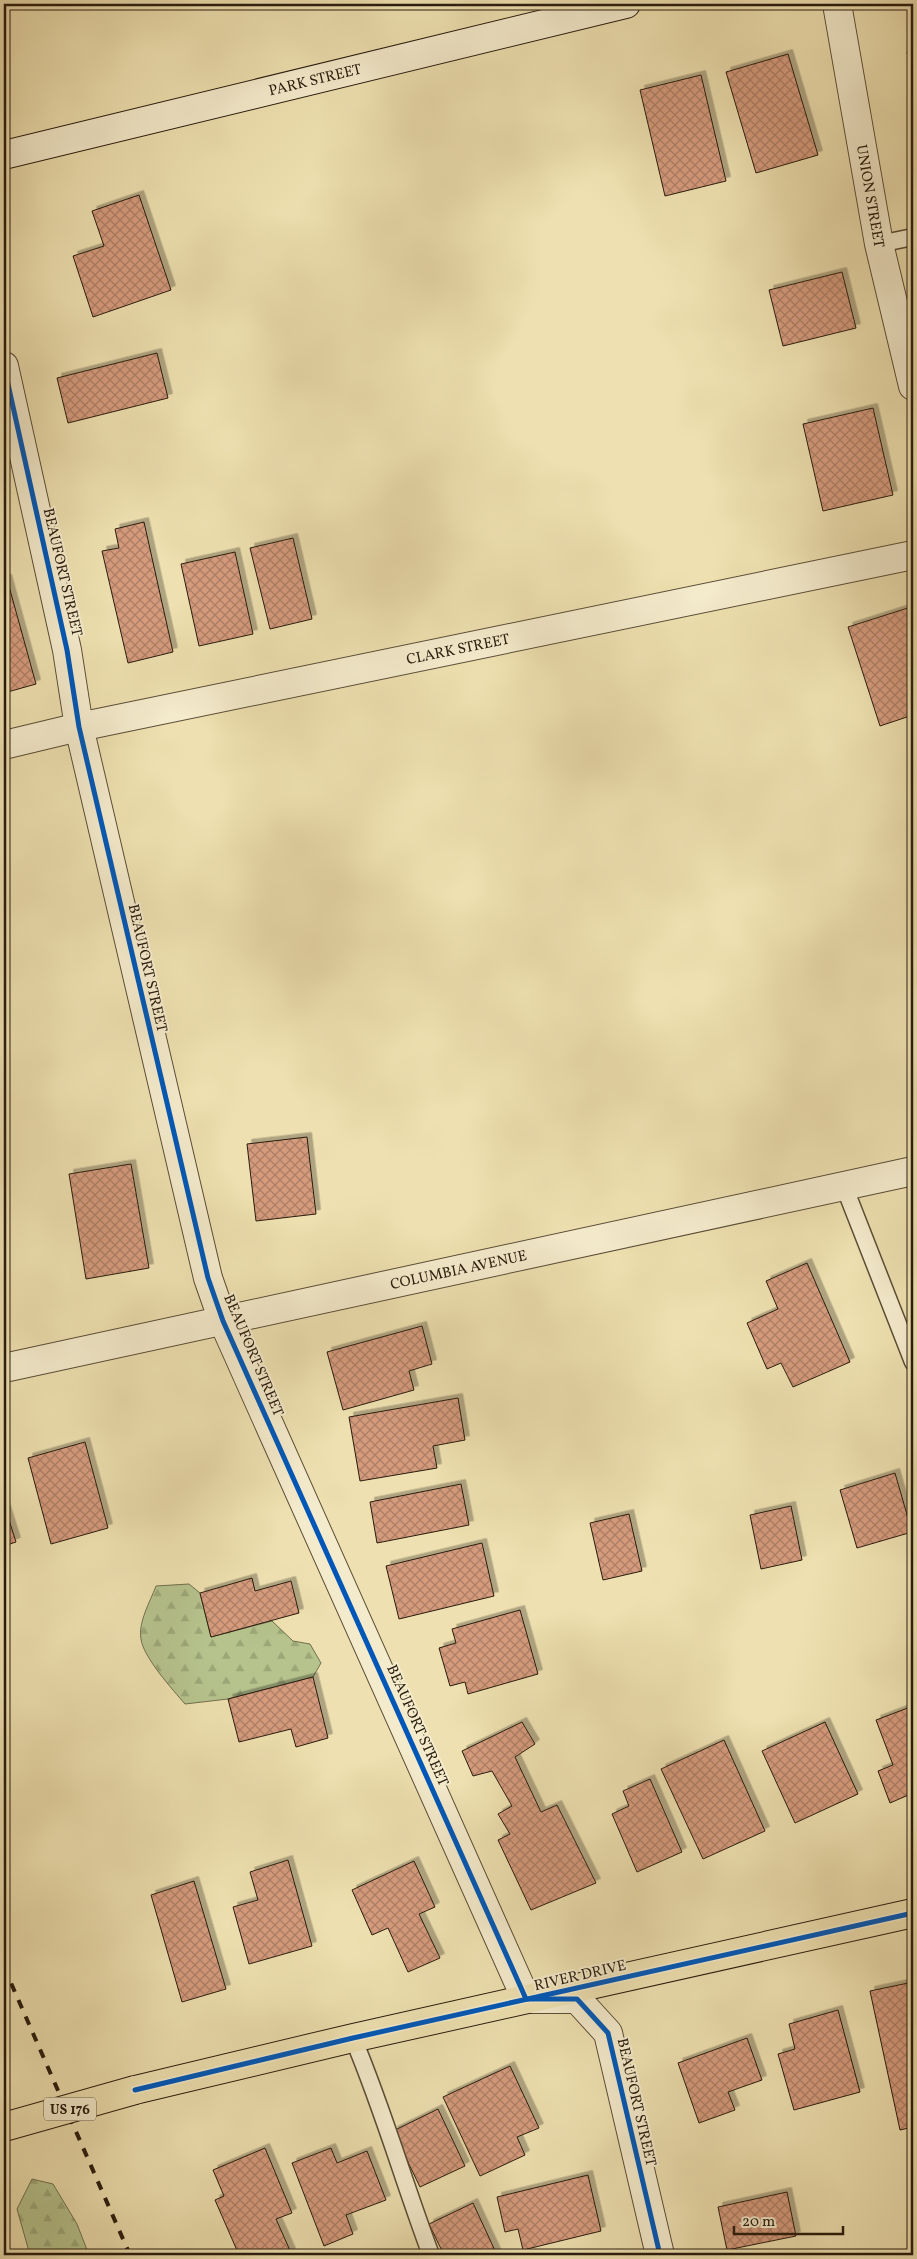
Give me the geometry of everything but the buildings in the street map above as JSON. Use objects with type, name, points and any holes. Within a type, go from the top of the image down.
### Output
[{"type":"main road","name":"RIVER DRIVE","points":[[4,2127],[135,2090],[353,2038],[913,1913]]},
{"type":"street","name":"PARK STREET","points":[[4,155],[626,4]]},
{"type":"street","name":"UNION STREET","points":[[837,4],[879,244],[913,386]]},
{"type":"street","name":"BEAUFORT STREET","points":[[4,366],[67,650],[79,727],[208,1278],[223,1321],[526,1999],[577,1999],[608,2032],[660,2255]]},
{"type":"street","name":"CLARK STREET","points":[[4,745],[79,727],[913,556]]},
{"type":"street","name":"COLUMBIA AVENUE","points":[[4,1368],[913,1171]]},
{"type":"lane","points":[[879,244],[913,237]]},
{"type":"lane","points":[[844,1186],[913,1362]]},
{"type":"lane","points":[[353,2038],[368,2075],[409,2198],[431,2255]]},
{"type":"green space","points":[[189,1584],[200,1593],[211,1637],[272,1621],[293,1641],[310,1644],[321,1663],[313,1677],[228,1699],[185,1704],[159,1673],[147,1655],[141,1639],[141,1626],[156,1586]]},
{"type":"green space","points":[[32,2179],[53,2184],[77,2224],[89,2255],[30,2255],[17,2209]]},
{"type":"railway","points":[[4,1967],[130,2255]]},
{"type":"cycle path","points":[[4,366],[67,650],[79,727],[208,1278],[223,1321],[526,1999],[577,1999],[608,2033],[660,2255]]},
{"type":"cycle path","points":[[135,2090],[353,2038],[913,1913]]}]
